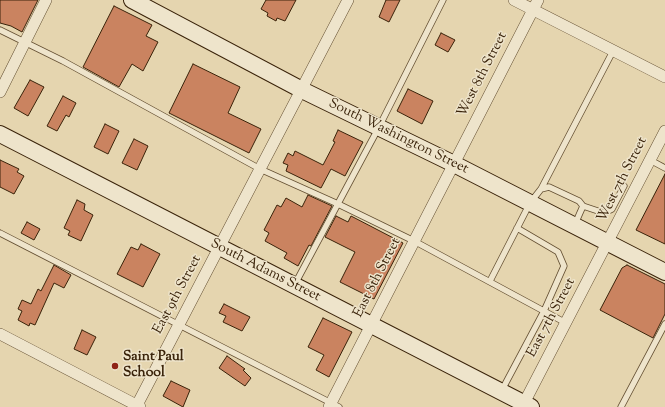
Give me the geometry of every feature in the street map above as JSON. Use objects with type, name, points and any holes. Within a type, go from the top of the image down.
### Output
[{"type":"main road","name":"South Washington Street","points":[[132,0],[302,90],[454,164],[665,272]]},
{"type":"main road","name":"South Adams Street","points":[[0,134],[526,406]]},
{"type":"street","points":[[0,92],[46,0]]},
{"type":"street","name":"East 9th Street","points":[[137,406],[348,0]]},
{"type":"street","points":[[514,0],[665,77]]},
{"type":"street","name":"West 8th Street","points":[[454,164],[538,0]]},
{"type":"street","name":"West 7th Street","points":[[608,243],[665,131]]},
{"type":"street","name":"East 8th Street","points":[[333,405],[371,325],[454,164]]},
{"type":"street","name":"East 7th Street","points":[[526,406],[566,322],[608,243]]},
{"type":"street","points":[[0,334],[137,406]]},
{"type":"lane","points":[[294,286],[379,127],[443,0]]},
{"type":"lane","points":[[0,30],[25,42],[260,170],[338,204],[414,240],[566,322]]},
{"type":"lane","points":[[490,282],[530,203],[541,189],[613,51]]},
{"type":"lane","points":[[650,160],[665,168]]},
{"type":"lane","points":[[541,189],[549,187],[579,201],[583,206],[604,214],[612,209],[624,186]]},
{"type":"lane","points":[[574,226],[583,206]]},
{"type":"lane","points":[[501,392],[544,311],[564,266],[558,252],[517,228]]},
{"type":"lane","points":[[0,233],[333,405]]},
{"type":"lane","points":[[621,407],[665,324]]},
{"type":"building","points":[[0,0],[38,0],[22,32],[11,26],[0,23]]},
{"type":"building","points":[[266,0],[296,0],[285,21],[277,18],[276,21],[267,16],[268,13],[261,9]]},
{"type":"building","points":[[386,0],[400,0],[389,22],[379,17]]},
{"type":"building","points":[[114,6],[152,25],[146,36],[158,42],[143,71],[132,64],[119,87],[83,67]]},
{"type":"building","points":[[441,33],[455,40],[448,52],[435,45]]},
{"type":"building","points":[[193,64],[240,87],[228,113],[261,129],[249,153],[169,113]]},
{"type":"building","points":[[30,80],[44,87],[28,116],[14,108]]},
{"type":"building","points":[[408,89],[433,101],[422,124],[397,111]]},
{"type":"building","points":[[63,96],[76,103],[69,117],[66,115],[57,131],[47,126]]},
{"type":"building","points":[[105,124],[119,131],[108,154],[94,147]]},
{"type":"building","points":[[338,130],[363,142],[345,176],[331,169],[321,188],[286,171],[288,165],[283,163],[288,153],[293,156],[295,151],[323,165],[335,142],[333,141]]},
{"type":"building","points":[[134,139],[148,146],[137,170],[122,163]]},
{"type":"building","points":[[0,160],[19,169],[17,172],[24,176],[14,194],[0,187]]},
{"type":"building","points":[[665,174],[665,244],[636,230]]},
{"type":"building","points":[[308,195],[332,206],[311,246],[309,245],[298,266],[284,258],[287,253],[265,241],[269,233],[264,230],[277,205],[281,207],[286,198],[302,207]]},
{"type":"building","points":[[77,200],[85,204],[84,210],[93,215],[81,241],[68,235],[70,231],[64,228]]},
{"type":"building","points":[[336,216],[348,222],[351,216],[403,243],[374,299],[340,282],[355,252],[325,237]]},
{"type":"building","points":[[27,222],[40,229],[34,240],[21,233]]},
{"type":"building","points":[[141,244],[160,254],[143,287],[117,274],[131,247],[138,250]]},
{"type":"building","points":[[54,265],[71,275],[64,288],[54,283],[35,325],[30,323],[29,326],[18,320],[22,311],[18,309],[22,300],[31,304],[38,289],[41,291]]},
{"type":"building","points":[[627,265],[665,284],[665,314],[653,338],[600,310],[622,268]]},
{"type":"building","points":[[224,304],[250,317],[242,331],[223,322],[226,316],[219,313]]},
{"type":"building","points":[[323,318],[352,332],[329,377],[316,370],[324,355],[308,347]]},
{"type":"building","points":[[82,330],[96,337],[87,355],[74,349]]},
{"type":"building","points":[[227,356],[245,369],[243,370],[251,378],[245,386],[219,368]]},
{"type":"building","points":[[171,381],[190,390],[183,407],[163,396]]},
{"type":"place","name":"Saint Paul School","points":[[115,366]]}]
